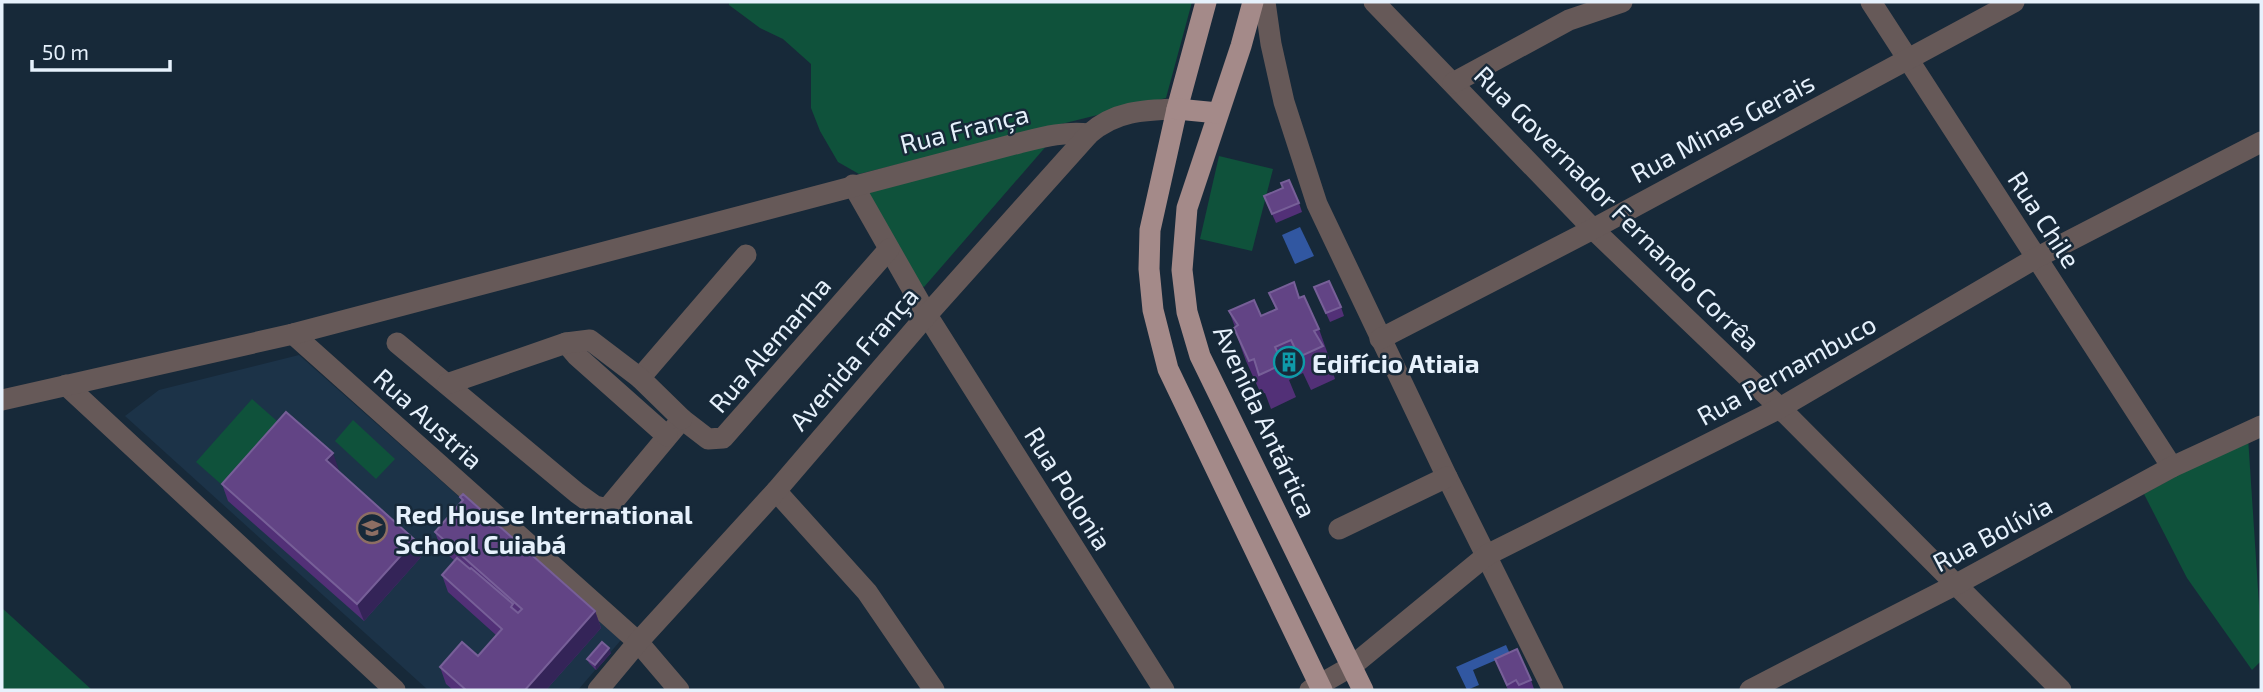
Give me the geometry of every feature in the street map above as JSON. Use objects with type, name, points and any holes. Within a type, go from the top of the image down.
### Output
[{"type":"main road","points":[[1206,2],[1177,109],[1150,230],[1149,270],[1153,310],[1173,381],[1318,688]]},
{"type":"main road","name":"Avenida Antártica","points":[[1253,2],[1187,208],[1182,270],[1187,312],[1200,356],[1363,690]]},
{"type":"main road","points":[[1177,109],[1218,113]]},
{"type":"street","points":[[1265,2],[1284,102],[1317,204],[1447,477],[1553,690]]},
{"type":"street","name":"Rua Governador Fernando Corrêa","points":[[1374,2],[1593,229],[1780,408],[2061,690]]},
{"type":"street","points":[[1453,83],[1569,20],[1622,2]]},
{"type":"street","name":"Rua Chile","points":[[1871,2],[2172,467]]},
{"type":"street","name":"Rua Minas Gerais","points":[[1380,339],[1593,229],[2014,2]]},
{"type":"street","name":"Avenida França","points":[[598,690],[1089,134],[1121,114],[1177,109]]},
{"type":"street","name":"Rua França","points":[[2,400],[293,334],[853,185],[1056,134],[1089,134]]},
{"type":"street","name":"Rua Pernambuco","points":[[1318,688],[1352,666],[1487,555],[1780,408],[2036,258],[2261,142]]},
{"type":"street","points":[[853,185],[927,315]]},
{"type":"street","name":"Rua Alemanha","points":[[447,384],[566,343],[590,340],[640,378],[682,419],[708,439],[723,438],[889,249]]},
{"type":"street","points":[[640,378],[746,255]]},
{"type":"street","name":"Rua Polonia","points":[[927,315],[1164,690]]},
{"type":"street","name":"Rua Austria","points":[[293,334],[638,642],[679,690]]},
{"type":"street","name":"Rua Alemanha","points":[[397,343],[595,506],[607,509],[682,419]]},
{"type":"street","points":[[566,343],[577,356],[667,436]]},
{"type":"street","points":[[66,385],[395,690]]},
{"type":"street","name":"Rua Bolívia","points":[[1750,690],[1955,585],[2172,467],[2261,426]]},
{"type":"street","points":[[1339,529],[1447,477]]},
{"type":"street","points":[[776,491],[867,592],[934,690]]},
{"type":"shaded area","name":"Red House International School Cuiabá","points":[[299,355],[621,640],[578,690],[428,690],[125,416],[159,390]]},
{"type":"green space","points":[[729,2],[1192,2],[1166,98],[859,174],[838,162],[820,131],[811,108],[811,64],[783,39],[760,28],[729,5]]},
{"type":"green space","points":[[1048,144],[924,287],[915,284],[866,193]]},
{"type":"green space","points":[[1219,156],[1273,169],[1252,251],[1200,239]]},
{"type":"green space","points":[[252,399],[286,429],[230,492],[196,462]]},
{"type":"green space","points":[[353,420],[395,459],[376,479],[335,441]]},
{"type":"green space","points":[[2248,437],[2261,635],[2261,661],[2252,670],[2187,578],[2144,494]]},
{"type":"green space","points":[[2,608],[92,690],[2,690]]},
{"type":"water","points":[[1300,227],[1314,256],[1295,264],[1282,235]]},
{"type":"water","points":[[1506,645],[1510,654],[1473,670],[1479,685],[1467,690],[1456,667]]},
{"type":"building","points":[[1289,180],[1299,203],[1272,214],[1264,196],[1283,188],[1281,183]]},
{"type":"building","points":[[1329,281],[1341,307],[1326,313],[1314,287]]},
{"type":"building","points":[[1294,282],[1299,298],[1304,296],[1319,329],[1314,331],[1323,346],[1299,357],[1291,340],[1275,347],[1283,364],[1259,375],[1254,359],[1249,361],[1234,328],[1238,325],[1229,311],[1254,300],[1261,316],[1277,309],[1269,293]]},
{"type":"building","points":[[286,412],[333,453],[326,460],[415,540],[357,604],[222,484]]},
{"type":"building","points":[[463,494],[595,611],[525,690],[466,690],[440,667],[462,642],[478,656],[502,629],[442,575],[457,558],[513,604],[511,607],[518,613],[522,609],[435,532],[463,500],[460,497]]},
{"type":"building","points":[[602,642],[609,648],[595,665],[587,659]]},
{"type":"building","points":[[1517,649],[1531,680],[1519,685],[1516,680],[1507,685],[1495,659]]},
{"type":"place","name":"Edifício Atiaia","points":[[1289,362]]},
{"type":"place","name":"Red House International School Cuiabá","points":[[372,528]]}]
